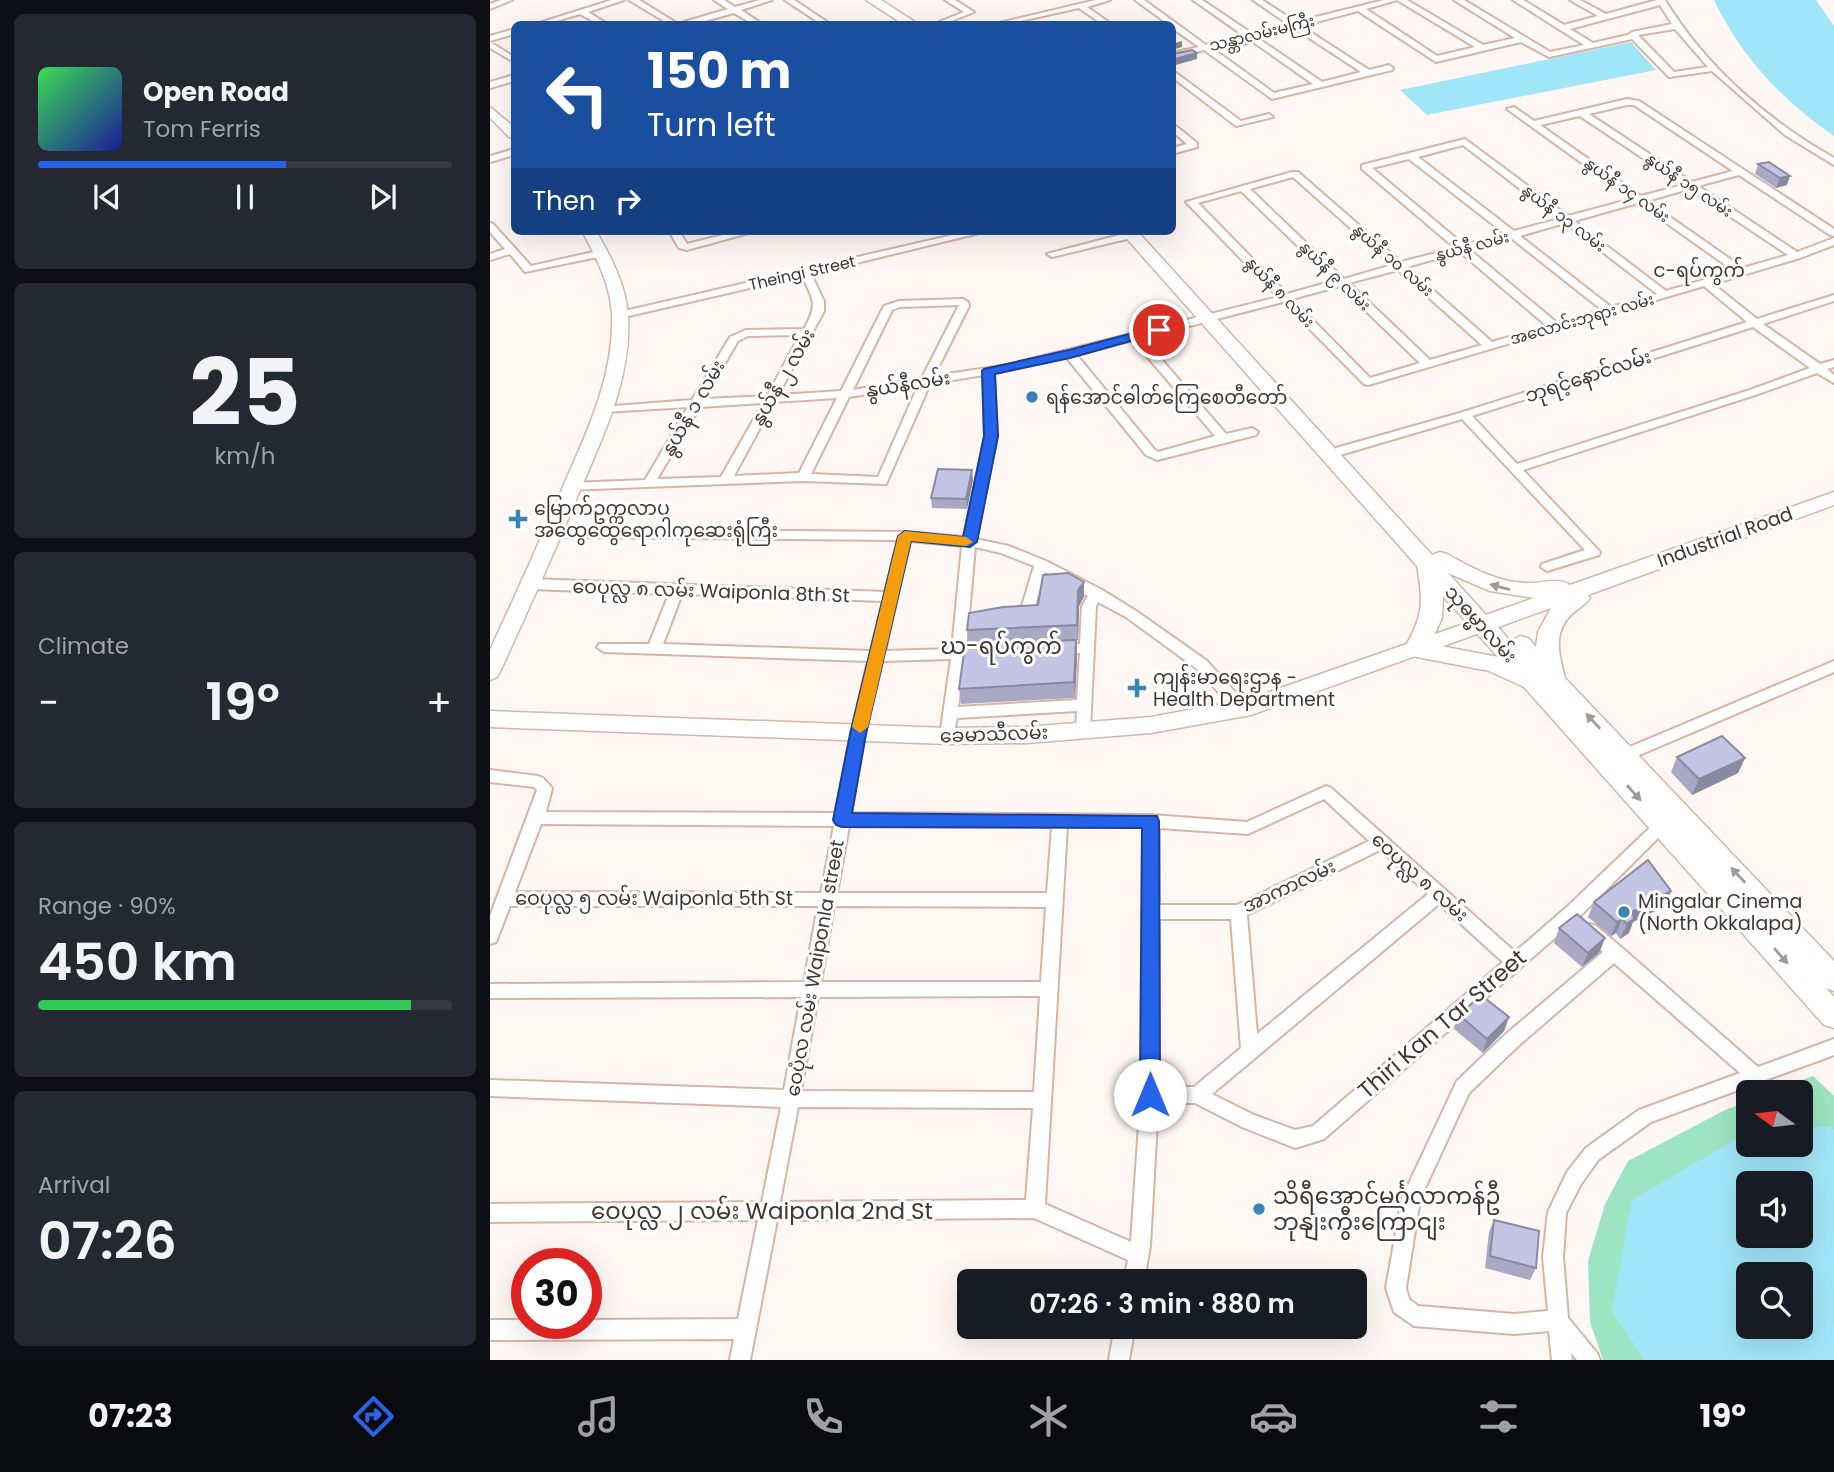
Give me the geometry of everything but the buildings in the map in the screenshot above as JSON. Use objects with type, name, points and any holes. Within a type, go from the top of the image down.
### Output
[{"type":"main road","points":[[860,0],[893,21]]},
{"type":"main road","points":[[872,0],[906,21]]},
{"type":"main road","points":[[490,111],[511,131]]},
{"type":"main road","points":[[490,672],[604,409],[619,352],[620,315],[617,293],[602,253],[591,235]]},
{"type":"main road","name":"သုဓမ္မာလမ်း","points":[[1137,235],[1340,451],[1433,561]]},
{"type":"main road","name":"သုဓမ္မာလမ်း","points":[[1213,317],[1548,685],[1673,827],[1834,979]]},
{"type":"main road","name":"Industrial Road","points":[[1615,577],[1834,498]]},
{"type":"main road","points":[[1433,561],[1480,582],[1512,590],[1546,591],[1615,577],[1561,607],[1549,629],[1546,656],[1548,685],[1494,664],[1415,649],[1430,628],[1434,597],[1433,561]]},
{"type":"main road","points":[[1489,622],[1615,577]]},
{"type":"main road","name":"ခေမာသီလမ်း","points":[[490,719],[947,736],[1151,725],[1243,709],[1489,622]]},
{"type":"main road","name":"သုဓမ္မာလမ်း","points":[[1548,685],[1625,755],[1673,827]]},
{"type":"main road","name":"သုဓမ္မာလမ်း","points":[[1697,848],[1834,1016]]},
{"type":"street","points":[[490,7],[508,0]]},
{"type":"street","points":[[550,21],[620,0]]},
{"type":"street","points":[[633,0],[669,21]]},
{"type":"street","points":[[718,0],[753,21]]},
{"type":"street","points":[[698,21],[768,0]]},
{"type":"street","points":[[789,0],[821,21]]},
{"type":"street","points":[[946,21],[970,12],[949,0]]},
{"type":"street","points":[[958,5],[974,0]]},
{"type":"street","points":[[1012,21],[1106,0]]},
{"type":"street","points":[[1139,0],[1169,21]]},
{"type":"street","points":[[1198,0],[1321,85]]},
{"type":"street","points":[[1257,0],[1368,73]]},
{"type":"street","name":"သန္တာလမ်းမကြီး","points":[[1176,55],[1393,0]]},
{"type":"street","points":[[1401,0],[1482,48]]},
{"type":"street","points":[[1458,0],[1549,55],[1633,36]]},
{"type":"street","points":[[1517,0],[1591,45]]},
{"type":"street","points":[[1574,0],[1603,16]]},
{"type":"street","points":[[1628,0],[1637,6]]},
{"type":"street","points":[[1563,28],[1661,1],[1676,26],[1715,68],[1761,111],[1834,162]]},
{"type":"street","points":[[1081,6],[1103,21]]},
{"type":"street","points":[[1359,8],[1439,60],[1522,38]]},
{"type":"street","points":[[582,12],[598,21]]},
{"type":"street","points":[[1034,16],[1042,21]]},
{"type":"street","points":[[1176,26],[1272,96],[1389,68]]},
{"type":"street","points":[[1633,36],[1632,33],[1676,26]]},
{"type":"street","points":[[490,41],[511,33]]},
{"type":"street","points":[[1633,36],[1672,75],[1715,68]]},
{"type":"street","points":[[490,41],[511,58]]},
{"type":"street","points":[[1176,75],[1239,124],[1269,117]]},
{"type":"street","points":[[490,85],[511,79]]},
{"type":"street","points":[[1534,124],[1627,102],[1636,103],[1834,233]]},
{"type":"street","name":"နွယ်နီ ၁၄ လမ်း","points":[[1511,109],[1742,272]]},
{"type":"street","name":"နွယ်နီ ၁၅ လမ်း","points":[[1582,113],[1796,256]]},
{"type":"street","points":[[1176,129],[1194,145],[1176,150]]},
{"type":"street","name":"နွယ်နီ ၁၃ လမ်း","points":[[1410,155],[1463,141],[1665,295]]},
{"type":"street","points":[[490,159],[511,153]]},
{"type":"street","points":[[1555,327],[1365,167],[1410,155],[1610,311]]},
{"type":"street","name":"နွယ်နီ လမ်း","points":[[1213,317],[1739,172]]},
{"type":"street","name":"နွယ်နီ ၁၀ လမ်း","points":[[1243,188],[1295,174],[1490,346]]},
{"type":"street","name":"နွယ်နီ ၈ လမ်း","points":[[1243,188],[1191,202],[1368,382]]},
{"type":"street","name":"နွယ်နီ ၉ လမ်း","points":[[1243,188],[1428,365]]},
{"type":"street","points":[[490,226],[529,270],[602,253]]},
{"type":"street","points":[[676,235],[683,246],[687,247],[733,235]]},
{"type":"street","name":"Theingi Street","points":[[620,315],[966,235]]},
{"type":"street","points":[[1052,254],[1123,235]]},
{"type":"street","name":"အလောင်းဘုရား လမ်း","points":[[1368,382],[1796,256],[1834,241]]},
{"type":"street","points":[[490,257],[510,251]]},
{"type":"street","name":"နွယ်နီ ၂ လမ်း","points":[[726,480],[819,311],[819,301],[805,272]]},
{"type":"street","points":[[1706,283],[1755,323],[1834,380]]},
{"type":"street","name":"ဘုရင့်နောင်လမ်း","points":[[1340,451],[1464,415],[1834,298]]},
{"type":"street","points":[[572,487],[803,477],[882,481],[925,383],[964,306],[963,302],[891,305],[803,477]]},
{"type":"street","name":"နွယ်နီလမ်း","points":[[604,409],[846,394],[925,383],[1070,354],[1213,317]]},
{"type":"street","name":"နွယ်နီ ၁ လမ်း","points":[[649,483],[738,334],[809,332]]},
{"type":"street","points":[[1135,336],[1223,438]]},
{"type":"street","points":[[1070,354],[1150,452],[1157,456],[1252,432]]},
{"type":"street","points":[[1515,469],[1754,392],[1834,363]]},
{"type":"street","points":[[947,736],[958,654],[969,621],[970,542],[991,436],[988,371]]},
{"type":"street","points":[[1464,415],[1594,552],[1547,568]]},
{"type":"street","points":[[552,533],[905,536],[970,542],[1004,549],[1041,564],[1122,608],[1202,665],[1243,709]]},
{"type":"street","name":"ဝေပုံလ လမ်း Waiponla street","points":[[740,1360],[858,734],[905,536]]},
{"type":"street","points":[[1001,616],[1026,612],[1041,564]]},
{"type":"street","name":"ဝေပုလ္လ ၈ လမ်း Waiponla 8th St","points":[[530,584],[892,597]]},
{"type":"street","points":[[654,649],[677,591]]},
{"type":"street","points":[[1083,730],[1089,606],[1097,593]]},
{"type":"street","points":[[1089,613],[1122,608]]},
{"type":"street","points":[[604,647],[877,656],[997,652]]},
{"type":"street","points":[[1048,650],[1087,648]]},
{"type":"street","points":[[1625,755],[1834,666]]},
{"type":"street","points":[[950,713],[1084,705]]},
{"type":"street","points":[[490,776],[542,785],[545,794],[490,937]]},
{"type":"street","name":"ဝေပုလ္လ ၈ လမ်း","points":[[1151,821],[1248,828],[1326,792],[1514,962]]},
{"type":"street","points":[[536,818],[1151,821],[1150,1095],[1136,1269]]},
{"type":"street","points":[[1060,821],[1035,1209],[1139,1255]]},
{"type":"street","name":"Thiri Kan Tar Street","points":[[1197,1095],[1248,1121],[1295,1139],[1318,1133],[1673,827]]},
{"type":"street","name":"အာကာလမ်း","points":[[1150,912],[1239,912],[1381,842]]},
{"type":"street","points":[[1150,1095],[1197,1095],[1439,894]]},
{"type":"street","name":"ဝေပုလ္လ ၅ လမ်း Waiponla 5th St","points":[[505,899],[1055,900]]},
{"type":"street","points":[[1239,912],[1250,1052]]},
{"type":"street","points":[[1570,914],[1756,1076]]},
{"type":"street","points":[[1557,1320],[1514,1324],[1414,1316],[1401,1306],[1396,1288],[1411,1198],[1463,1087],[1511,1041],[1615,952]]},
{"type":"street","points":[[490,991],[1049,989]]},
{"type":"street","points":[[1562,1360],[1553,1257],[1557,1212],[1574,1178],[1592,1154],[1646,1116],[1834,1047]]},
{"type":"street","points":[[490,1088],[791,1100],[1042,1100]]},
{"type":"street","name":"ဝေပုလ္လ ၂ လမ်း Waiponla 2nd St","points":[[490,1213],[1035,1209]]},
{"type":"street","points":[[1557,1320],[1590,1360]]},
{"type":"street","points":[[490,1330],[746,1329]]},
{"type":"street","points":[[1119,1360],[1123,1339]]},
{"type":"green space","points":[[1813,1076],[1834,1096],[1834,1360],[1603,1360],[1590,1322],[1588,1261],[1605,1204],[1628,1161],[1736,1106],[1736,1157],[1813,1157],[1813,1080],[1803,1080]]},
{"type":"water","points":[[1714,0],[1816,0],[1834,26],[1834,136],[1797,108],[1765,76],[1737,40]]},
{"type":"water","points":[[1631,42],[1656,70],[1427,115],[1400,90]]},
{"type":"water","points":[[1813,1127],[1830,1127],[1834,1130],[1834,1360],[1644,1360],[1612,1311],[1632,1200],[1736,1139],[1736,1157],[1813,1157]]},
{"type":"slow traffic","points":[[860,727],[905,536],[966,542]]},
{"type":"place","name":"ရန်အောင်ဓါတ်ကြေစေတီတော်","points":[[1032,397]]},
{"type":"place","name":"မြောက်ဥက္ကလာပ အထွေထွေရောဂါကုဆေးရုံကြီး","points":[[518,519]]},
{"type":"place","name":"ကျန်းမာရေးဌာန - Health Department","points":[[1137,688]]},
{"type":"place","name":"Mingalar Cinema (North Okkalapa)","points":[[1624,912]]},
{"type":"place","name":"သိရီအောင်မင်္ဂလာကန်ဦ ဘုနျးကွီးကြောငျး","points":[[1259,1209]]},
{"type":"district","name":"င-ရပ်ကွက်","points":[[1699,270]]},
{"type":"district","name":"ဃ-ရပ်ကွက်","points":[[1001,646]]},
{"type":"route","points":[[1150,1095],[1151,821],[842,820],[858,734],[905,536],[970,542],[991,436],[988,371],[1070,354],[1159,330]]}]
